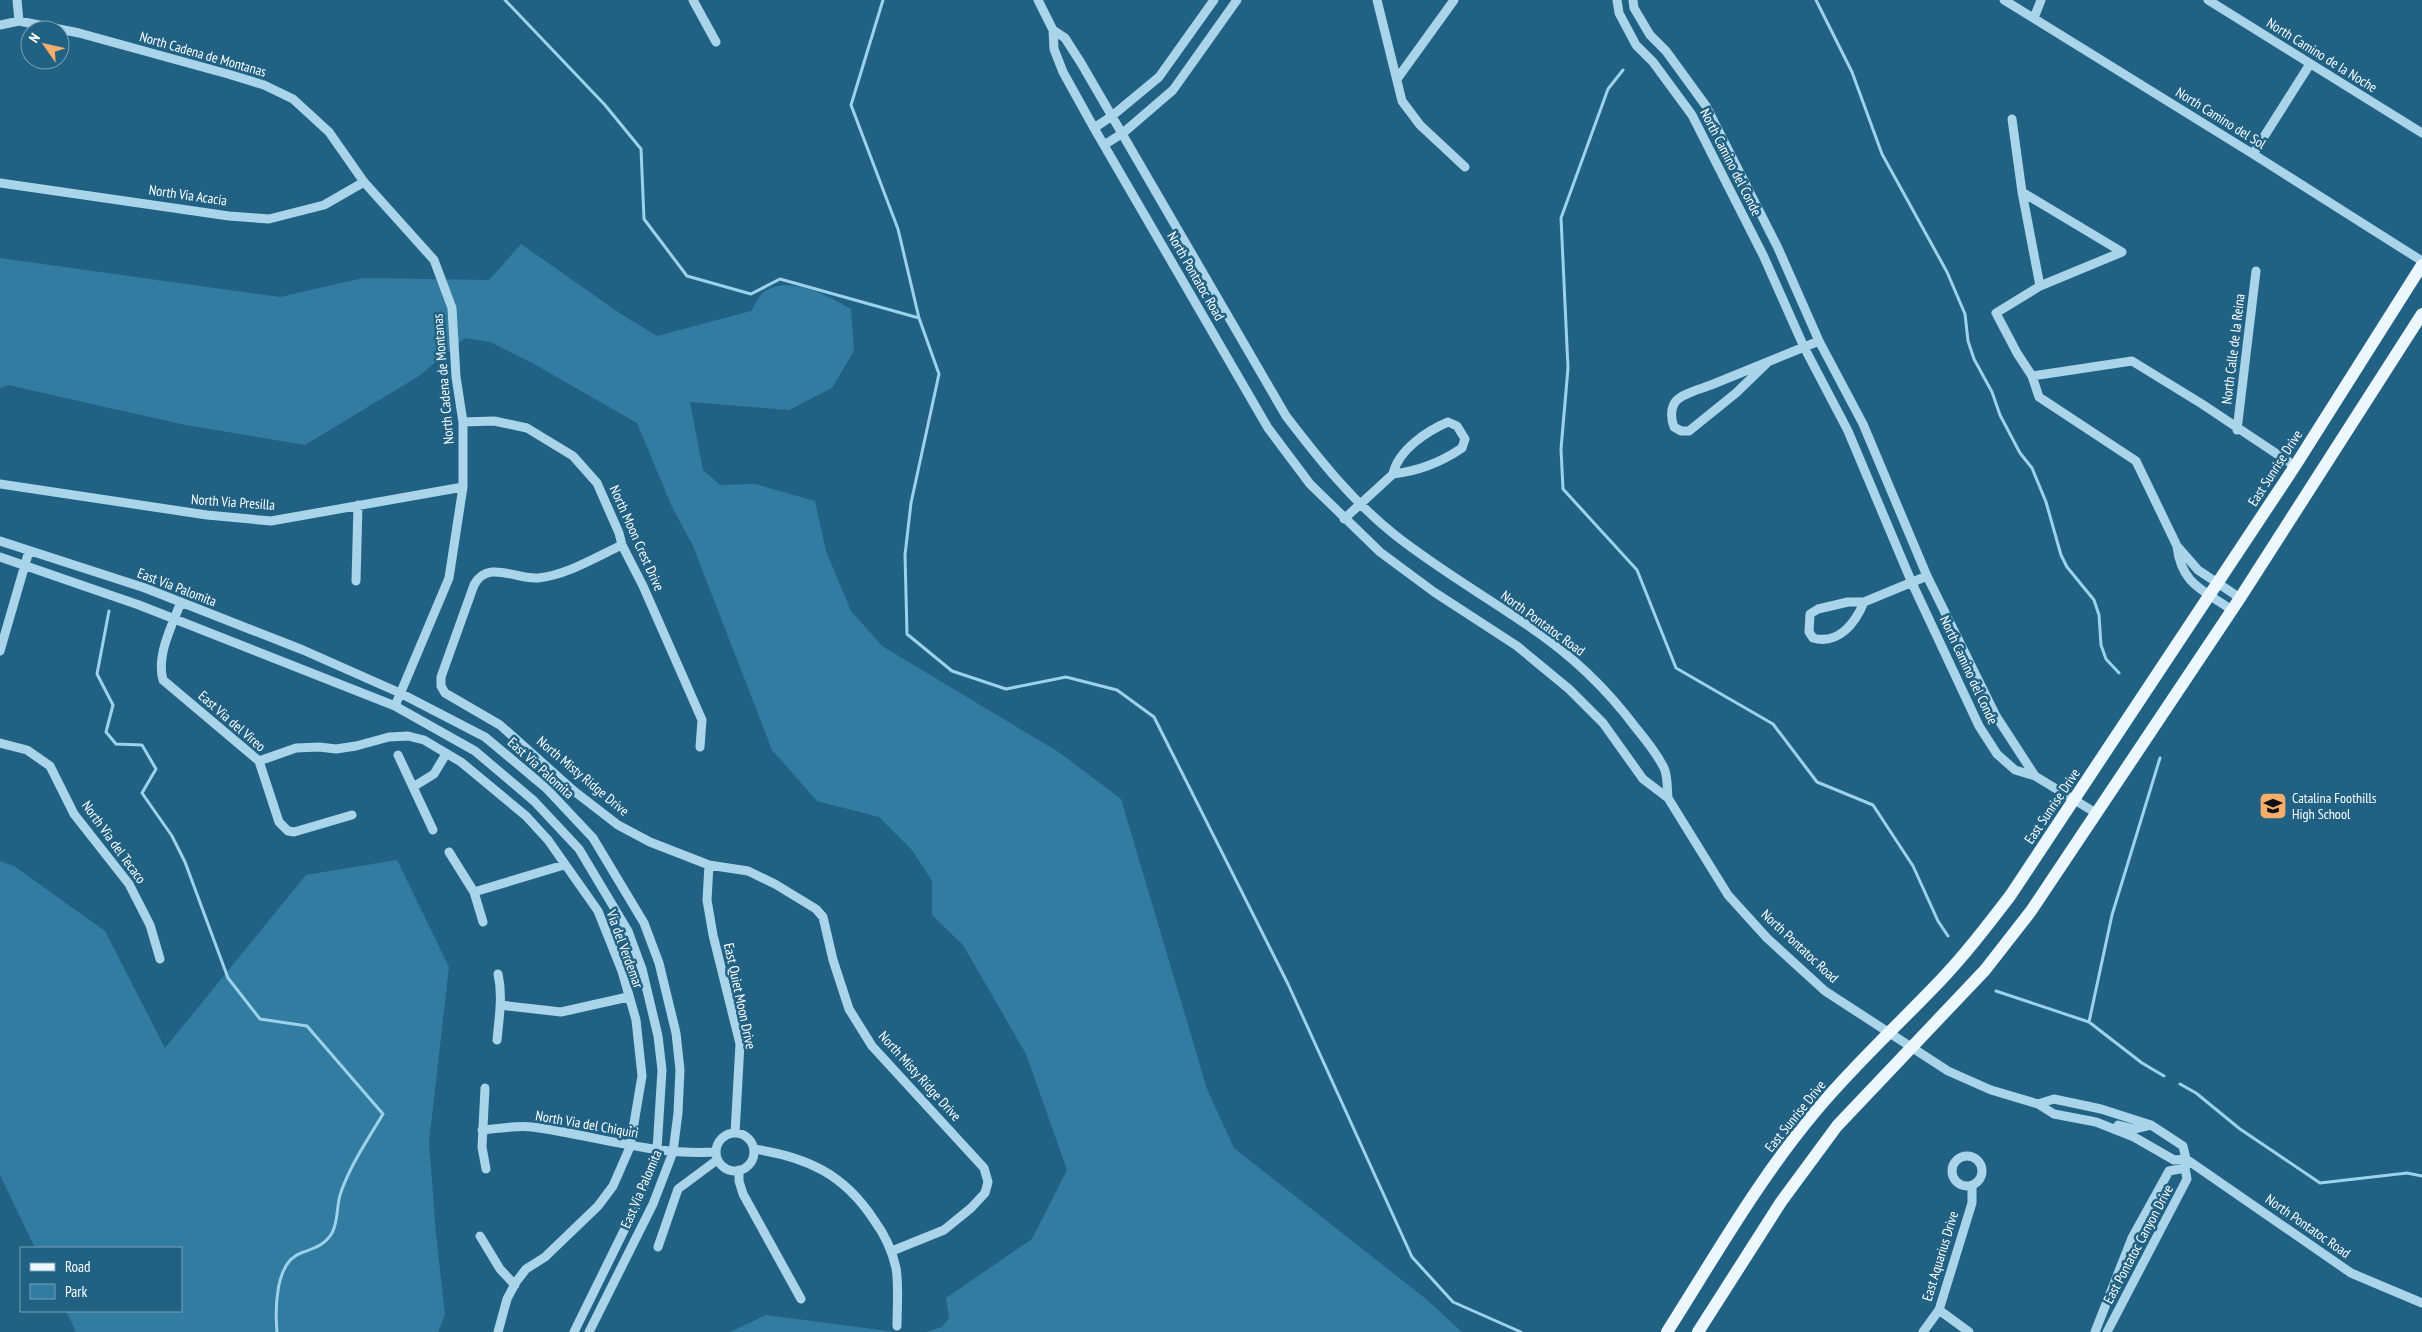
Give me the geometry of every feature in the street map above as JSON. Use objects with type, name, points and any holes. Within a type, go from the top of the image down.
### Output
[{"type":"main road","name":"East Sunrise Drive","points":[[1667,1332],[1746,1207],[1815,1112],[1888,1032],[1937,984],[1971,946],[2010,896],[2295,466],[2422,263]]},
{"type":"main road","points":[[1698,1332],[1781,1202],[1837,1126],[1986,970],[2030,911],[2240,598],[2422,314]]},
{"type":"street","points":[[17,0],[19,20]]},
{"type":"street","points":[[693,0],[716,42]]},
{"type":"street","name":"North Pontatoc Road","points":[[1038,0],[1053,30],[1054,50],[1063,72],[1094,128],[1268,428],[1310,484],[1380,552],[1434,592],[1517,646],[1569,688],[1603,722],[1643,779],[1668,798],[1728,895],[1767,938],[1825,991],[1948,1071],[1970,1081],[2038,1104],[2054,1114],[2096,1122],[2134,1136],[2174,1160],[2187,1162],[2351,1273],[2422,1303]]},
{"type":"street","points":[[1094,128],[1112,116],[1159,77],[1214,0]]},
{"type":"street","points":[[1104,145],[1123,133],[1174,90],[1237,0]]},
{"type":"street","points":[[1377,0],[1402,101],[1420,125],[1465,167]]},
{"type":"street","points":[[1397,79],[1454,0]]},
{"type":"street","name":"North Camino del Conde","points":[[1617,0],[1619,13],[1636,45],[1653,62],[1692,115],[1763,255],[1804,347],[1848,431],[1912,583],[1979,726],[1997,754],[2015,770],[2035,776],[2096,813]]},
{"type":"street","name":"North Camino del Conde","points":[[1633,0],[1634,8],[1650,35],[1666,51],[1706,106],[1778,248],[1819,341],[1865,429],[1926,576],[1996,716],[2035,776]]},
{"type":"street","name":"North Camino del Sol","points":[[2004,0],[2253,154],[2422,263]]},
{"type":"street","points":[[2034,18],[2041,0]]},
{"type":"street","name":"North Camino de la Noche","points":[[2208,0],[2422,133]]},
{"type":"street","name":"North Cadena de Montanas","points":[[0,25],[19,20],[79,33],[228,74],[264,85],[293,98],[329,132],[364,182],[434,260],[452,308],[456,377],[463,422],[463,486],[449,578],[395,706]]},
{"type":"street","name":"North Pontatoc Road","points":[[1053,30],[1065,38],[1123,133],[1286,416],[1326,469],[1394,534],[1447,573],[1531,628],[1585,671],[1620,707],[1644,738],[1665,770],[1668,798]]},
{"type":"street","points":[[2253,154],[2310,64]]},
{"type":"street","points":[[2012,119],[2022,192],[2040,286]]},
{"type":"street","name":"North Via Acacia","points":[[0,183],[229,216],[269,219],[324,205],[364,182]]},
{"type":"street","points":[[2022,192],[2122,252],[2040,286],[1996,313],[2017,353],[2032,376],[2039,397],[2136,460],[2177,546],[2198,570],[2240,598]]},
{"type":"street","name":"North Calle de la Reina","points":[[2238,430],[2256,271]]},
{"type":"street","points":[[1768,362],[1752,379],[1689,431],[1680,432],[1674,427],[1673,408],[1676,401],[1682,396],[1819,341]]},
{"type":"street","name":"North Calle de la Reina","points":[[2032,376],[2132,361],[2202,404],[2238,430],[2295,466]]},
{"type":"street","name":"North Moon Crest Drive","points":[[463,422],[494,421],[527,428],[573,456],[597,483],[619,533],[622,545],[643,586],[702,720],[700,747]]},
{"type":"street","points":[[1344,519],[1393,474],[1411,472],[1450,456],[1462,448],[1465,439],[1462,432],[1457,426],[1448,422],[1432,429],[1415,442],[1394,465],[1393,474]]},
{"type":"street","name":"North Via Presilla","points":[[0,484],[208,515],[271,521],[463,486]]},
{"type":"street","points":[[356,581],[358,505]]},
{"type":"street","name":"East Via Palomita","points":[[0,541],[145,588],[303,650],[400,693],[485,737],[546,788],[593,838],[644,924],[659,963],[677,1042],[680,1070],[678,1113],[672,1152],[653,1204],[589,1332]]},
{"type":"street","name":"North Misty Ridge Drive","points":[[622,545],[556,575],[524,578],[493,571],[479,572],[441,682],[446,693],[500,725],[574,791],[618,825],[650,842],[709,865],[748,871],[775,884],[816,909],[823,917],[849,1009],[872,1046],[984,1168],[992,1182],[985,1193],[944,1230],[892,1251]]},
{"type":"street","points":[[2177,546],[2179,562],[2185,576],[2232,610]]},
{"type":"street","points":[[0,651],[29,551]]},
{"type":"street","name":"East Via Palomita","points":[[0,557],[174,619],[395,706],[475,751],[534,801],[579,849],[628,931],[642,969],[659,1045],[662,1070],[657,1150],[640,1198],[574,1332]]},
{"type":"street","points":[[1864,602],[1860,612],[1843,633],[1835,638],[1821,640],[1812,638],[1809,632],[1810,614],[1818,609],[1848,602],[1864,602],[1926,576]]},
{"type":"street","name":"East Via del Vireo","points":[[181,602],[174,619],[160,670],[163,680],[259,761],[279,822],[288,831],[294,832],[352,815]]},
{"type":"street","name":"Via del Verdemar","points":[[259,761],[296,748],[336,749],[356,746],[388,737],[408,736],[424,740],[461,762],[526,816],[548,840],[598,911],[622,971],[636,1020],[642,1076],[630,1147],[614,1186],[598,1206],[544,1257],[526,1269],[507,1299],[498,1332]]},
{"type":"street","name":"North Via del Tecaco","points":[[0,743],[27,750],[50,766],[74,814],[129,884],[150,925],[160,959]]},
{"type":"street","points":[[413,786],[434,774],[446,754]]},
{"type":"street","points":[[398,755],[433,830]]},
{"type":"street","points":[[449,852],[474,892],[482,922]]},
{"type":"street","points":[[474,892],[564,865]]},
{"type":"street","name":"East Quiet Moon Drive","points":[[709,865],[707,900],[713,934],[740,1044],[735,1132]]},
{"type":"street","points":[[497,1040],[500,1005],[498,974]]},
{"type":"street","points":[[500,1005],[561,1012],[628,997]]},
{"type":"street","points":[[485,1088],[482,1147],[486,1169]]},
{"type":"street","name":"North Pontatoc Road","points":[[2038,1104],[2054,1099],[2101,1109],[2151,1125],[2183,1146],[2187,1162]]},
{"type":"street","points":[[2096,1122],[2102,1121],[2134,1129],[2151,1125]]},
{"type":"street","name":"North Via del Chiquiri","points":[[482,1130],[530,1127],[630,1147],[716,1156]]},
{"type":"street","points":[[735,1132],[749,1139],[754,1149],[749,1165],[739,1170],[726,1169],[716,1156],[716,1146],[723,1136],[735,1132]]},
{"type":"street","points":[[754,1149],[784,1154],[803,1160],[826,1171],[848,1186],[865,1205],[892,1251],[896,1270],[896,1326]]},
{"type":"street","points":[[658,1247],[678,1189],[716,1156]]},
{"type":"street","name":"East Pontatoc Canyon Drive","points":[[2095,1332],[2132,1238],[2170,1171],[2187,1162],[2187,1179],[2106,1332]]},
{"type":"street","points":[[739,1170],[739,1181],[743,1194],[801,1299]]},
{"type":"street","name":"East Aquarius Drive","points":[[1923,1332],[1939,1310],[1972,1203],[1972,1185]]},
{"type":"street","points":[[480,1236],[500,1269],[515,1285]]},
{"type":"street","points":[[1939,1310],[1969,1332]]},
{"type":"green space","points":[[521,244],[621,314],[657,336],[751,311],[764,292],[774,287],[785,285],[820,293],[851,309],[854,351],[832,388],[789,410],[690,402],[703,470],[720,485],[755,484],[815,501],[826,551],[851,611],[882,646],[1060,753],[1121,799],[1207,1089],[1234,1148],[1426,1299],[1462,1332],[926,1332],[942,1327],[949,1318],[946,1298],[1032,1239],[1067,1170],[1026,1054],[963,945],[932,915],[932,881],[912,850],[879,817],[817,801],[772,750],[693,546],[672,507],[637,423],[534,364],[490,342],[465,338],[419,376],[305,445],[185,425],[8,385],[0,388],[0,258],[280,297],[363,278],[489,280]]},
{"type":"green space","points":[[397,860],[449,967],[429,1142],[436,1234],[445,1315],[438,1332],[76,1332],[66,1312],[182,1312],[182,1247],[35,1247],[0,1175],[0,861],[14,866],[105,931],[165,1048],[306,875]]},
{"type":"green space","points":[[766,1315],[895,1332],[730,1332]]},
{"type":"waterway","points":[[505,0],[605,105],[641,149],[644,219],[687,276],[751,294],[780,279],[919,318],[939,374],[911,503],[905,555],[907,634],[952,671],[1006,689],[1066,677],[1117,690],[1154,717],[1288,984],[1412,1257],[1453,1302],[1521,1332]]},
{"type":"waterway","points":[[883,0],[851,105],[898,229],[919,318]]},
{"type":"waterway","points":[[1816,0],[1852,72],[1882,154],[1947,272],[1965,314],[1968,341],[1974,359],[1992,392],[2000,415],[2020,453],[2032,468],[2046,502],[2061,555],[2067,567],[2094,600],[2099,615],[2101,645],[2106,659],[2119,673]]},
{"type":"waterway","points":[[1623,70],[1608,89],[1561,218],[1568,368],[1561,449],[1563,489],[1637,570],[1676,668],[1773,724],[1817,782],[1873,805],[1913,866],[1938,921],[1948,936]]},
{"type":"waterway","points":[[109,611],[97,674],[113,705],[106,732],[116,744],[142,745],[156,769],[142,793],[172,836],[185,862],[228,978],[260,1019],[307,1026],[383,1114],[360,1152],[345,1182],[339,1197],[336,1223],[332,1233],[322,1244],[292,1258],[281,1276],[276,1311],[277,1332]]},
{"type":"waterway","points":[[2089,1022],[2112,915],[2160,758]]},
{"type":"waterway","points":[[1996,991],[2089,1022],[2142,1063],[2164,1076]]},
{"type":"waterway","points":[[2180,1084],[2196,1093],[2240,1129],[2320,1183],[2407,1173],[2422,1176]]},
{"type":"place","name":"Catalina Foothills High School","points":[[2273,806]]}]
